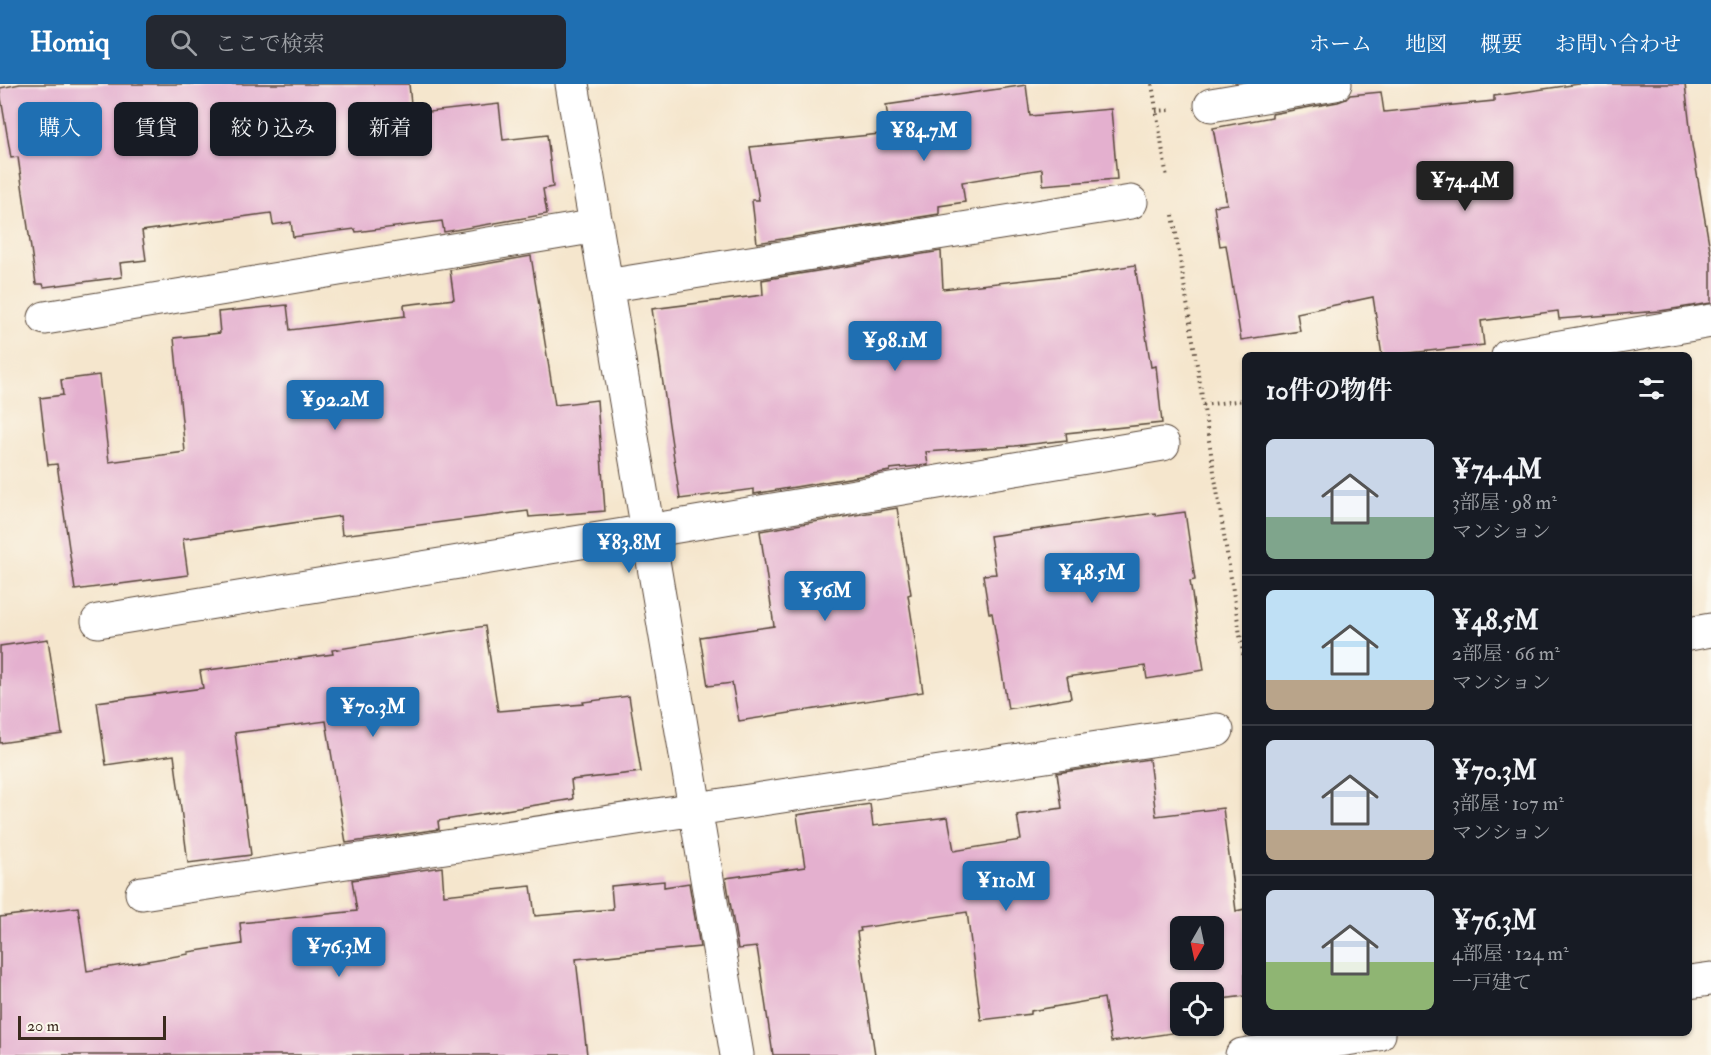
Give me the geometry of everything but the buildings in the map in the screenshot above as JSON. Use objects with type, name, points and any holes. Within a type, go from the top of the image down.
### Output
[{"type":"street","points":[[572,84],[737,1055]]},
{"type":"street","points":[[1211,105],[1335,84]]},
{"type":"street","points":[[606,286],[1131,202]]},
{"type":"street","points":[[45,318],[597,226]]},
{"type":"street","points":[[1531,352],[1711,321]]},
{"type":"street","points":[[98,621],[1163,444]]},
{"type":"street","points":[[1692,633],[1711,630]]},
{"type":"street","points":[[142,892],[1217,730]]},
{"type":"street","points":[[1692,982],[1711,979]]},
{"type":"street","points":[[1242,1055],[1366,1036]]},
{"type":"path","points":[[1152,84],[1167,181]]},
{"type":"path","points":[[1171,205],[1242,647]]},
{"type":"path","points":[[1203,405],[1242,400]]}]
